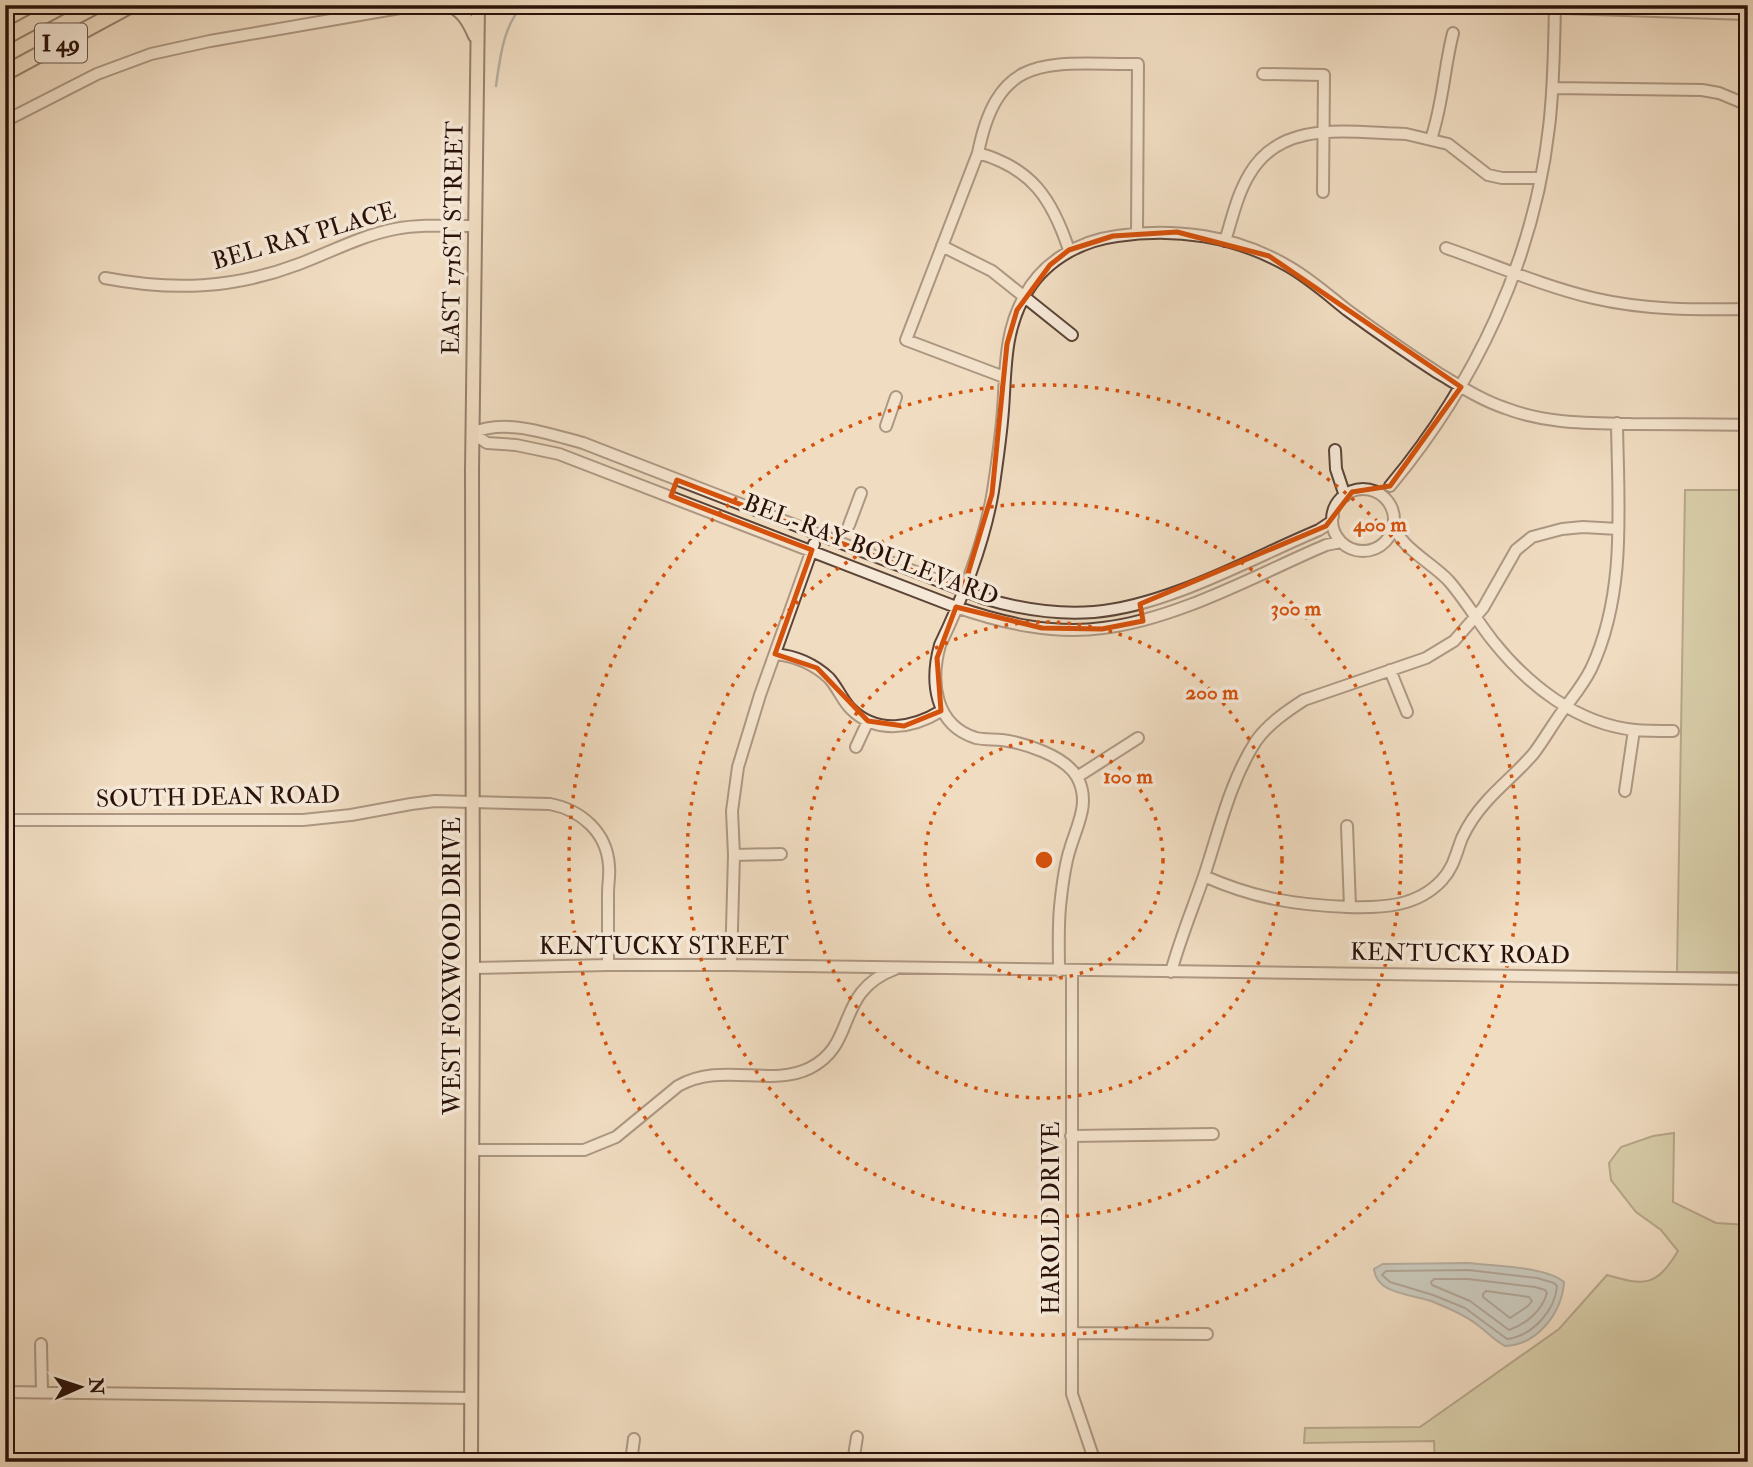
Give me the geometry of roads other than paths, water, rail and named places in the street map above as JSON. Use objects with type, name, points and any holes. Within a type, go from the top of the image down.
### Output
[{"type":"highway","name":"I 49","points":[[5,37],[65,5]]},
{"type":"highway","name":"I 49","points":[[5,73],[131,5]]},
{"type":"highway","points":[[116,13],[143,5]]},
{"type":"main road","points":[[449,5],[457,9],[469,22],[477,40]]},
{"type":"main road","name":"EAST 171ST STREET","points":[[472,471],[478,5]]},
{"type":"main road","name":"WEST FOXWOOD DRIVE","points":[[471,1462],[472,471]]},
{"type":"street","points":[[5,121],[97,74],[151,54],[417,5]]},
{"type":"street","points":[[1468,5],[1748,14]]},
{"type":"street","points":[[1389,503],[1390,486],[1461,387],[1484,343],[1514,272],[1541,178],[1553,88],[1555,6]]},
{"type":"street","points":[[1431,139],[1440,110],[1446,60],[1453,33]]},
{"type":"street","points":[[1004,377],[906,340],[978,153],[992,109],[1009,81],[1030,70],[1054,65],[1138,64],[1137,233]]},
{"type":"street","points":[[1262,74],[1324,75],[1323,191]]},
{"type":"street","points":[[1553,88],[1702,90],[1718,93],[1748,105]]},
{"type":"street","points":[[1225,241],[1248,175],[1259,159],[1272,147],[1305,132],[1406,134],[1448,144],[1488,175],[1541,178]]},
{"type":"street","points":[[978,153],[1008,163],[1032,180],[1062,229],[1069,250]]},
{"type":"street","name":"BEL RAY PLACE","points":[[104,278],[178,287],[223,285],[283,270],[354,240],[391,230],[436,225],[475,226]]},
{"type":"street","points":[[1059,971],[1060,907],[1064,876],[1083,807],[1077,777],[1057,760],[1030,746],[985,740],[964,733],[941,711],[935,684],[936,658],[976,558],[992,494],[1009,335],[1024,296],[1040,273],[1069,250],[1091,242],[1137,233],[1177,232],[1225,241],[1259,252],[1289,266],[1385,337],[1461,387],[1501,407],[1539,419],[1573,424],[1748,425]]},
{"type":"street","points":[[942,246],[992,271],[1072,335]]},
{"type":"street","points":[[1446,248],[1572,293],[1626,304],[1681,310],[1748,309]]},
{"type":"street","points":[[886,426],[896,397]]},
{"type":"street","points":[[1204,876],[1237,890],[1276,901],[1323,907],[1391,906],[1420,896],[1440,882],[1453,864],[1461,841],[1478,812],[1532,754],[1590,670],[1606,625],[1615,583],[1618,528],[1617,424]]},
{"type":"street","name":"BEL-RAY BOULEVARD","points":[[472,433],[487,427],[507,427],[564,438],[963,590],[1008,605],[1048,612],[1094,612],[1140,604],[1187,588],[1319,530],[1331,522],[1336,508],[1345,496]]},
{"type":"street","name":"BEL-RAY BOULEVARD","points":[[472,433],[487,443],[516,445],[559,454],[956,607],[1010,624],[1042,628],[1102,628],[1143,621],[1188,606],[1326,545],[1341,542],[1364,551],[1401,542]]},
{"type":"street","points":[[559,454],[564,438]]},
{"type":"street","points":[[1335,450],[1336,469],[1345,496],[1359,490],[1390,486]]},
{"type":"street","points":[[671,496],[677,480]]},
{"type":"street","points":[[1372,490],[1389,503],[1394,516],[1389,537],[1379,546]]},
{"type":"street","points":[[849,524],[861,493]]},
{"type":"street","points":[[1334,516],[1334,530],[1341,542]]},
{"type":"street","points":[[1394,524],[1401,542],[1436,567],[1504,654],[1528,679],[1566,706],[1599,721],[1634,730],[1673,732]]},
{"type":"street","points":[[472,1150],[584,1150],[617,1137],[690,1079],[713,1074],[790,1074],[811,1068],[833,1049],[840,1039],[857,997],[875,979],[900,968],[1171,972],[1228,803],[1256,742],[1265,731],[1304,700],[1426,658],[1454,641],[1476,618],[1495,590],[1516,550],[1532,537],[1573,528],[1618,528]]},
{"type":"street","points":[[731,965],[734,855],[732,811],[738,767],[818,535]]},
{"type":"street","points":[[1140,604],[1143,621]]},
{"type":"street","points":[[775,654],[794,658],[817,668],[837,687],[850,707],[868,722],[889,727],[904,726],[917,723],[941,711]]},
{"type":"street","points":[[1390,670],[1407,712]]},
{"type":"street","points":[[856,747],[868,722]]},
{"type":"street","points":[[1625,791],[1634,730]]},
{"type":"street","points":[[1077,777],[1138,738]]},
{"type":"street","name":"SOUTH DEAN ROAD","points":[[5,820],[303,820],[411,804],[550,803],[572,810],[591,824],[604,843],[609,866],[608,965]]},
{"type":"street","points":[[1347,826],[1350,907]]},
{"type":"street","points":[[734,855],[781,854]]},
{"type":"street","name":"KENTUCKY STREET","points":[[473,968],[608,965],[900,968]]},
{"type":"street","points":[[855,967],[875,979]]},
{"type":"street","points":[[868,967],[875,979]]},
{"type":"street","name":"HAROLD DRIVE","points":[[1072,971],[1072,1394],[1095,1462]]},
{"type":"street","name":"KENTUCKY ROAD","points":[[1171,972],[1748,979]]},
{"type":"street","points":[[1071,1136],[1213,1134]]},
{"type":"street","points":[[1072,1333],[1207,1334]]},
{"type":"street","points":[[41,1344],[42,1392]]},
{"type":"street","points":[[5,1392],[471,1398]]},
{"type":"street","points":[[853,1462],[857,1437]]},
{"type":"street","points":[[631,1462],[634,1440]]},
{"type":"water","points":[[1468,1263],[1532,1270],[1555,1277],[1564,1282],[1559,1305],[1538,1333],[1528,1340],[1505,1346],[1456,1312],[1431,1301],[1396,1292],[1381,1284],[1374,1269],[1383,1264]]},
{"type":"waterway","points":[[496,86],[507,32],[523,5]]}]
